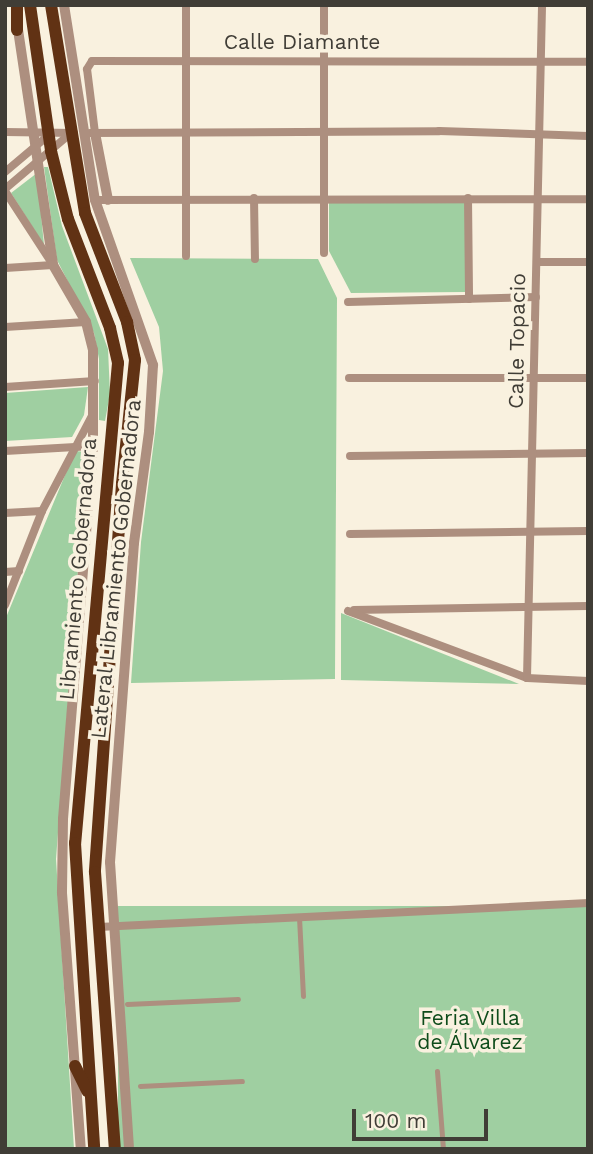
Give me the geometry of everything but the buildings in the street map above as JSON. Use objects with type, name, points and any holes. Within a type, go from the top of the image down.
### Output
[{"type":"highway","points":[[15,5],[18,30]]},
{"type":"highway","name":"Libramiento Gobernadora","points":[[30,5],[51,151],[68,219],[110,328],[118,363],[75,843],[94,1149]]},
{"type":"highway","name":"Libramiento Gobernadora","points":[[51,5],[76,133],[85,213],[127,322],[135,360],[97,823],[99,927],[115,1149]]},
{"type":"highway","points":[[75,1066],[90,1098]]},
{"type":"street","name":"Lateral Libramiento Gobernadora","points":[[64,5],[76,133],[95,200],[153,365],[111,827],[113,927],[129,1149]]},
{"type":"street","points":[[186,5],[186,256]]},
{"type":"street","points":[[324,5],[324,253]]},
{"type":"street","name":"Calle Topacio","points":[[527,678],[542,5]]},
{"type":"street","points":[[18,30],[52,265]]},
{"type":"street","name":"Calle Diamante","points":[[94,133],[87,64],[186,60],[588,62]]},
{"type":"street","points":[[5,172],[36,141],[49,135],[76,133],[324,131],[588,136]]},
{"type":"street","points":[[5,132],[36,141]]},
{"type":"street","points":[[5,327],[86,322],[5,190],[76,133]]},
{"type":"street","points":[[94,133],[108,200]]},
{"type":"street","points":[[254,198],[255,259]]},
{"type":"street","points":[[468,198],[469,299]]},
{"type":"street","points":[[95,200],[588,200]]},
{"type":"street","points":[[537,262],[588,261]]},
{"type":"street","points":[[5,268],[52,265]]},
{"type":"street","points":[[348,302],[536,297]]},
{"type":"street","name":"Lateral Libramiento Gobernadora","points":[[81,1149],[62,893],[63,819],[93,446],[95,381],[86,322]]},
{"type":"street","points":[[349,379],[588,378]]},
{"type":"street","points":[[5,387],[95,381]]},
{"type":"street","points":[[5,605],[41,511],[93,414]]},
{"type":"street","points":[[5,451],[93,446]]},
{"type":"street","points":[[350,456],[588,453]]},
{"type":"street","points":[[5,513],[41,511]]},
{"type":"street","points":[[350,534],[588,531]]},
{"type":"street","points":[[5,572],[19,571]]},
{"type":"street","points":[[588,606],[348,611],[527,678],[588,681]]},
{"type":"street","points":[[99,927],[588,903]]},
{"type":"street","points":[[299,917],[303,996]]},
{"type":"street","points":[[127,1004],[237,999]]},
{"type":"street","points":[[437,1072],[443,1149]]},
{"type":"street","points":[[140,1086],[242,1081]]},
{"type":"green space","points":[[44,167],[48,167],[62,226],[108,349],[110,394],[105,421],[99,420],[99,359],[94,333],[57,260]]},
{"type":"green space","points":[[37,173],[44,245],[11,193]]},
{"type":"green space","points":[[465,201],[465,292],[351,293],[329,251],[329,202]]},
{"type":"green space","points":[[130,258],[318,259],[337,298],[335,679],[131,683],[141,542],[163,371],[159,327]]},
{"type":"green space","points":[[88,387],[84,415],[72,437],[5,441],[5,393]]},
{"type":"green space","points":[[75,451],[87,452],[56,859],[74,1149],[5,1149],[5,620]]},
{"type":"green space","points":[[341,613],[519,684],[341,680]]},
{"type":"green space","name":"Feria Villa de Álvarez","points":[[118,906],[588,906],[588,1149],[118,1149]]}]
